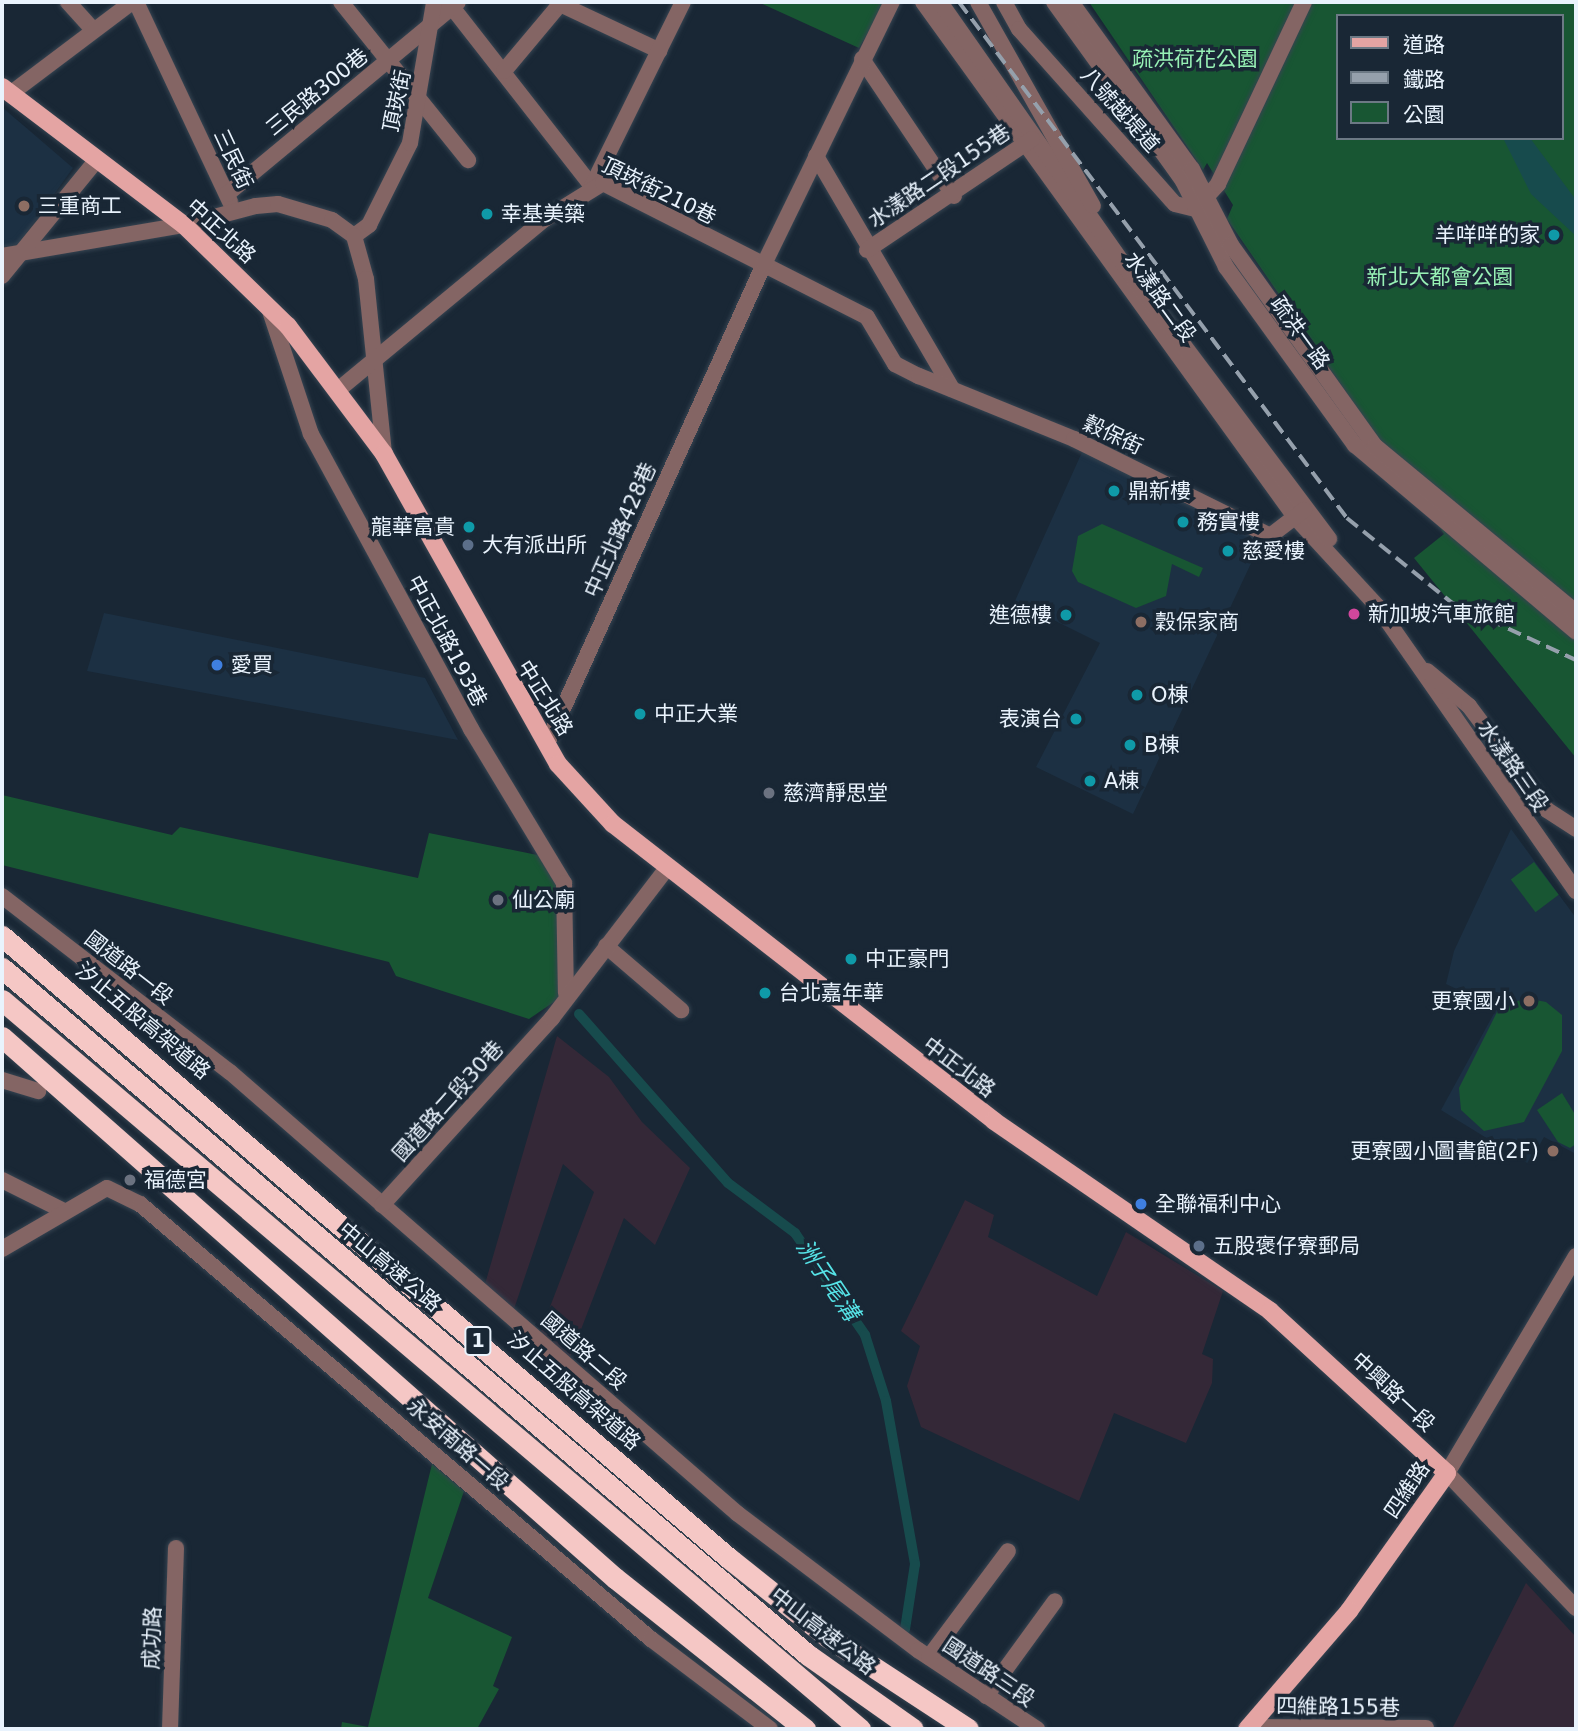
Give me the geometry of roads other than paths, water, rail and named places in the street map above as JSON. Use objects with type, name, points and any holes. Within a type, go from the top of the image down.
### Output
[{"type":"highway","name":"汐止五股高架道路","points":[[2,936],[730,1559],[829,1638],[968,1729]]},
{"type":"highway","name":"中山高速公路","points":[[2,968],[808,1655],[913,1729]]},
{"type":"highway","name":"1","points":[[2,1000],[860,1729]]},
{"type":"highway","points":[[2,1037],[563,1533],[805,1729]]},
{"type":"main road","name":"中正北路","points":[[6,90],[94,163],[184,225],[269,308],[338,390],[384,454],[508,685],[581,793],[667,868],[920,1066],[1156,1237]]},
{"type":"main road","name":"中興路一段","points":[[1156,1237],[1270,1311],[1447,1473]]},
{"type":"main road","name":"四維路","points":[[1248,1728],[1349,1611],[1447,1473]]},
{"type":"street","points":[[68,2],[92,29]]},
{"type":"street","points":[[6,90],[134,2]]},
{"type":"street","name":"三民街","points":[[134,2],[234,210],[278,204],[331,220],[354,236]]},
{"type":"street","points":[[341,2],[390,59],[419,103],[468,160]]},
{"type":"street","name":"頂崁街","points":[[354,236],[369,225],[410,144],[434,22],[435,2]]},
{"type":"street","points":[[338,390],[592,187],[683,2]]},
{"type":"street","name":"中正北路428巷","points":[[547,744],[764,264],[862,59],[868,33],[892,2]]},
{"type":"street","name":"水漾路二段","points":[[923,2],[1124,264],[1300,513]]},
{"type":"street","name":"水漾路二段","points":[[940,2],[1029,140],[1300,513],[1377,606],[1417,664]]},
{"type":"street","points":[[978,2],[1005,42],[1124,264]]},
{"type":"street","name":"八號越堤道","points":[[1004,2],[1019,29],[1175,204],[1201,205]]},
{"type":"street","name":"疏洪一路","points":[[1054,2],[1376,446],[1576,612]]},
{"type":"street","name":"疏洪一路","points":[[1071,2],[1192,169],[1201,205],[1226,267],[1367,460],[1576,632]]},
{"type":"street","points":[[1201,205],[1304,2]]},
{"type":"street","name":"三民路300巷","points":[[227,194],[434,22],[453,3]]},
{"type":"street","name":"頂崁街210巷","points":[[453,3],[592,187],[603,183],[867,317],[895,363]]},
{"type":"street","points":[[504,71],[560,3],[660,51]]},
{"type":"street","points":[[1005,42],[1019,29]]},
{"type":"street","points":[[862,59],[954,196]]},
{"type":"street","name":"水漾路二段155巷","points":[[867,250],[954,196],[1029,140]]},
{"type":"street","points":[[816,156],[867,250],[952,389]]},
{"type":"street","points":[[2,276],[94,163]]},
{"type":"street","points":[[2,256],[184,225],[234,210]]},
{"type":"street","points":[[354,236],[366,279],[384,454]]},
{"type":"street","name":"中正北路193巷","points":[[269,308],[311,434],[471,729],[564,883],[566,993]]},
{"type":"street","name":"穀保街","points":[[895,363],[1074,439],[1270,536],[1300,513]]},
{"type":"street","points":[[1417,664],[1469,706],[1547,810],[1576,829]]},
{"type":"street","name":"水漾路三段","points":[[1417,664],[1576,891]]},
{"type":"street","name":"國道路二段30巷","points":[[382,1205],[544,1026],[566,993],[667,868]]},
{"type":"street","name":"國道路一段","points":[[2,896],[230,1072]]},
{"type":"street","points":[[606,946],[681,1010]]},
{"type":"street","name":"國道路二段","points":[[230,1072],[738,1514],[924,1654]]},
{"type":"street","points":[[2,1080],[38,1091]]},
{"type":"street","points":[[2,1180],[64,1211]]},
{"type":"street","name":"永安南路一段","points":[[64,1211],[107,1188],[118,1191],[235,1280],[650,1639],[770,1729]]},
{"type":"street","points":[[2,1249],[64,1211]]},
{"type":"street","name":"四維路","points":[[1447,1473],[1576,1256]]},
{"type":"street","name":"中興路一段","points":[[1447,1473],[1576,1608]]},
{"type":"street","name":"成功路","points":[[170,1729],[176,1548]]},
{"type":"street","points":[[924,1654],[1008,1551]]},
{"type":"street","points":[[986,1696],[1055,1601]]},
{"type":"street","name":"國道路三段","points":[[924,1654],[1037,1729]]},
{"type":"street","name":"四維路155巷","points":[[1248,1728],[1426,1728]]},
{"type":"waterway","name":"洲子尾溝","points":[[579,1014],[728,1183],[795,1233],[865,1335],[886,1401],[915,1564],[905,1629]]},
{"type":"railway","points":[[959,2],[1347,518],[1451,602],[1576,660]]},
{"type":"place","name":"三重商工","points":[[24,206]]},
{"type":"place","name":"幸基美築","points":[[487,214]]},
{"type":"place","name":"羊咩咩的家","points":[[1554,235]]},
{"type":"place","name":"鼎新樓","points":[[1114,491]]},
{"type":"place","name":"務實樓","points":[[1183,522]]},
{"type":"place","name":"龍華富貴","points":[[469,527]]},
{"type":"place","name":"大有派出所","points":[[468,545]]},
{"type":"place","name":"慈愛樓","points":[[1228,551]]},
{"type":"place","name":"新加坡汽車旅館","points":[[1354,614]]},
{"type":"place","name":"進德樓","points":[[1066,615]]},
{"type":"place","name":"穀保家商","points":[[1141,622]]},
{"type":"place","name":"愛買","points":[[217,665]]},
{"type":"place","name":"O棟","points":[[1137,695]]},
{"type":"place","name":"中正大業","points":[[640,714]]},
{"type":"place","name":"表演台","points":[[1076,719]]},
{"type":"place","name":"B棟","points":[[1130,745]]},
{"type":"place","name":"A棟","points":[[1090,781]]},
{"type":"place","name":"慈濟靜思堂","points":[[769,793]]},
{"type":"place","name":"仙公廟","points":[[498,900]]},
{"type":"place","name":"中正豪門","points":[[851,959]]},
{"type":"place","name":"台北嘉年華","points":[[765,993]]},
{"type":"place","name":"更寮國小","points":[[1529,1001]]},
{"type":"place","name":"更寮國小圖書館(2F)","points":[[1553,1151]]},
{"type":"place","name":"福德宮","points":[[130,1180]]},
{"type":"place","name":"全聯福利中心","points":[[1141,1204]]},
{"type":"place","name":"五股褒仔寮郵局","points":[[1199,1246]]},
{"type":"park label","name":"疏洪荷花公園","points":[[1195,59]]},
{"type":"park label","name":"新北大都會公園","points":[[1440,277]]}]
